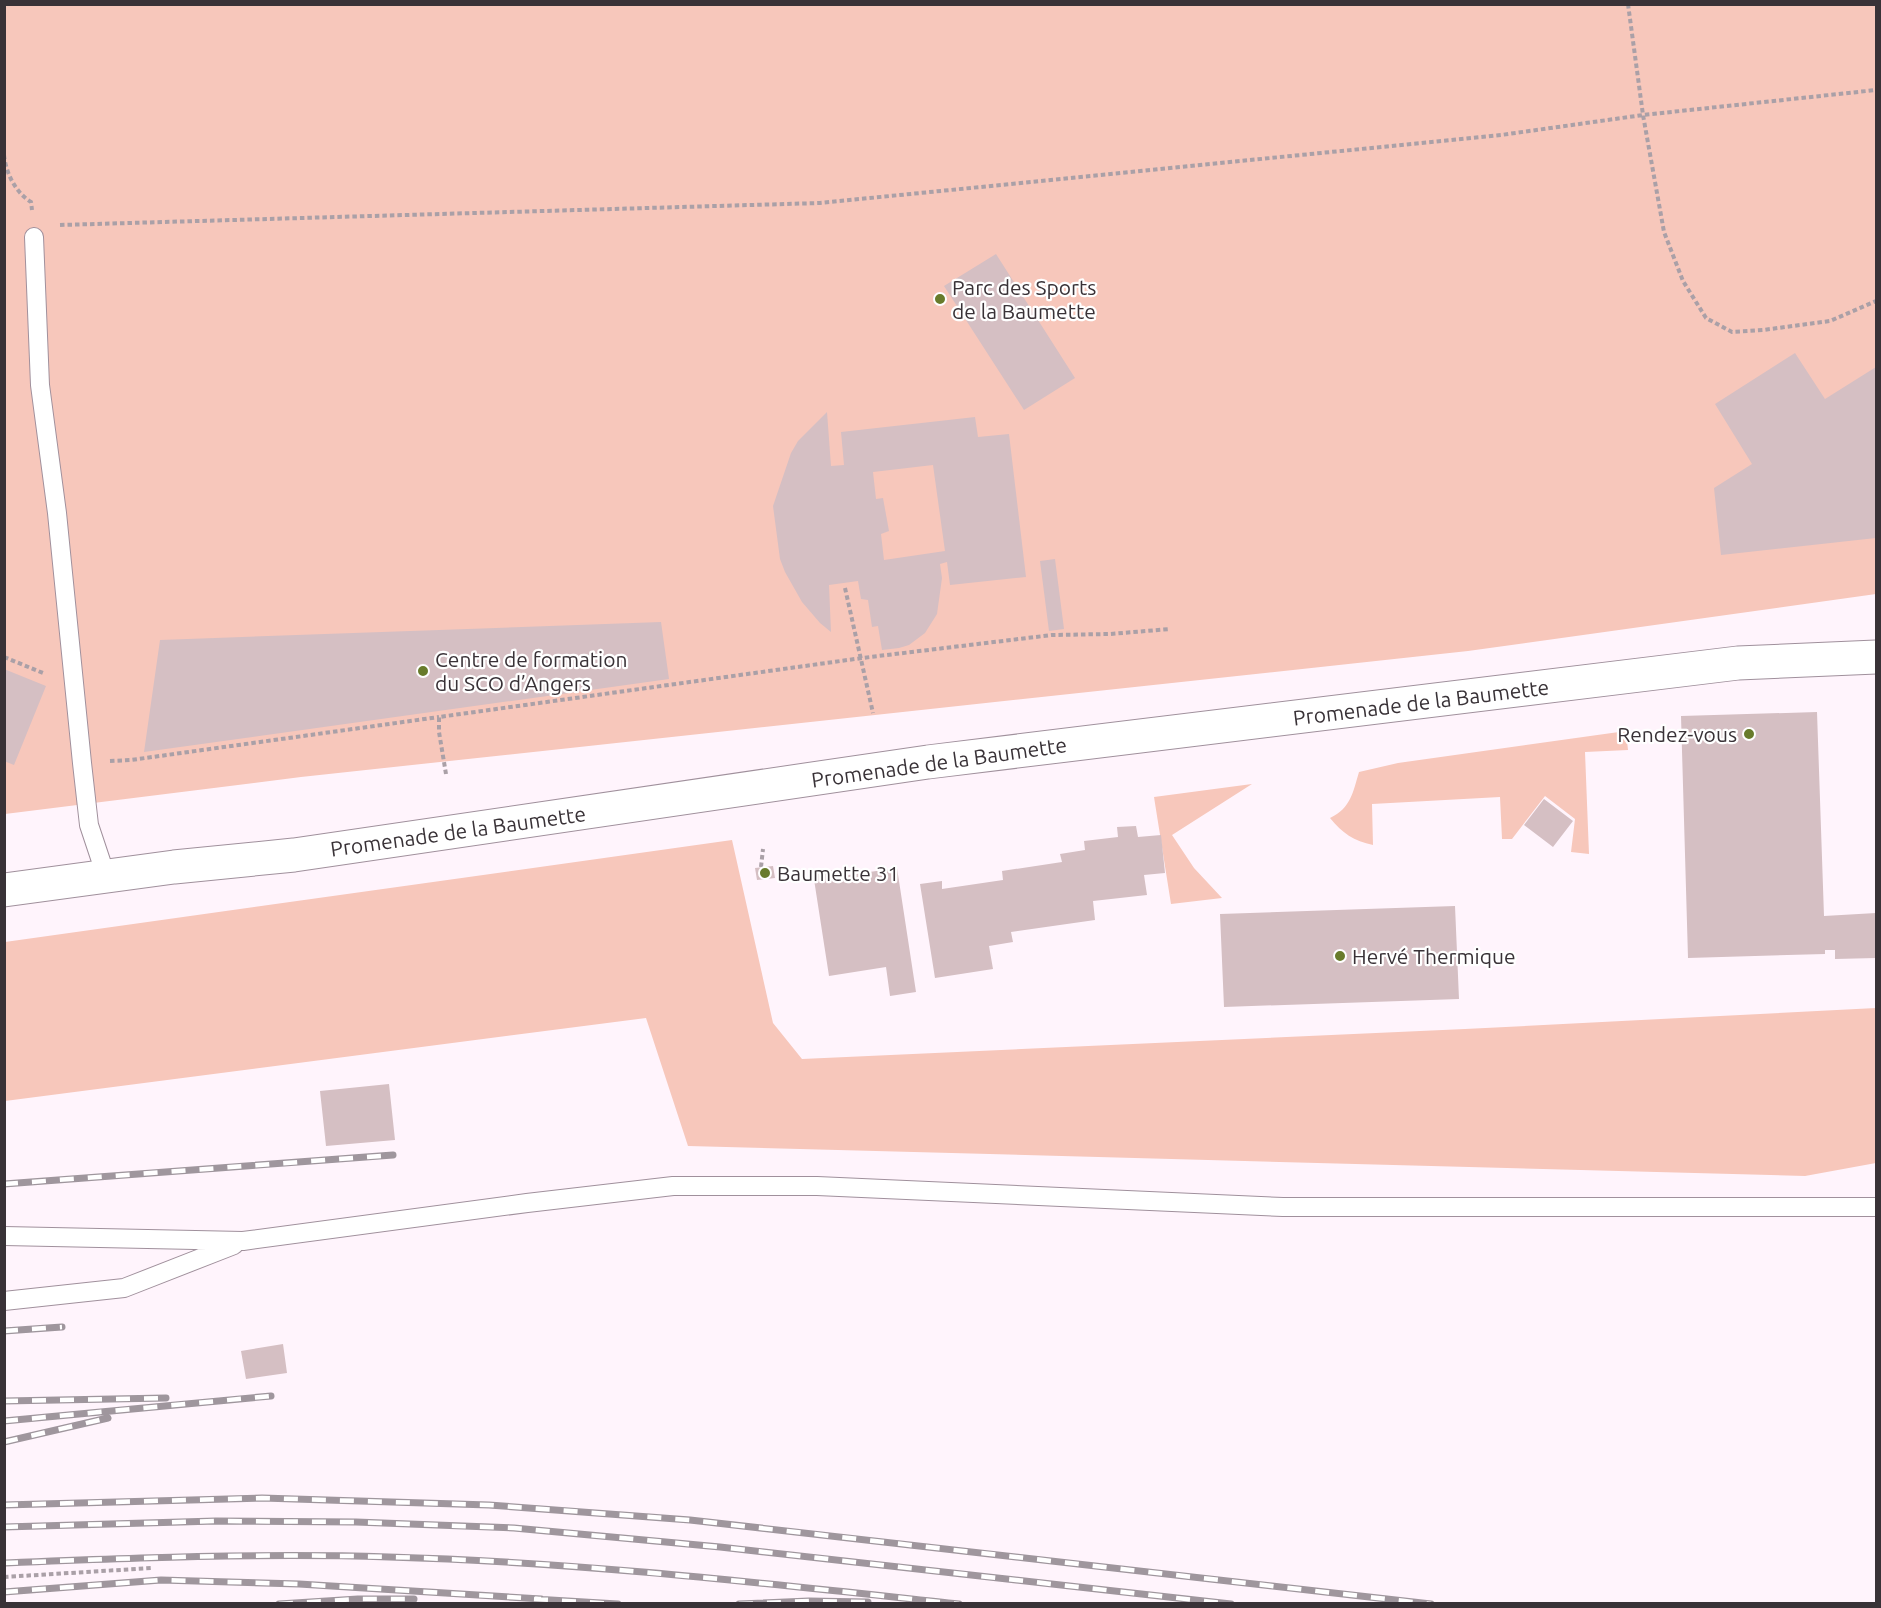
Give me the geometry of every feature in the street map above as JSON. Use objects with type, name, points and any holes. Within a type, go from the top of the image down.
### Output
[{"type":"street","name":"Promenade de la Baumette","points":[[4,890],[294,855],[951,759],[1738,663],[1876,657]]},
{"type":"lane","points":[[34,231],[40,385],[57,513],[82,763],[89,825],[106,876]]},
{"type":"lane","points":[[4,1236],[243,1241],[673,1186],[817,1186],[1283,1207],[1876,1207]]},
{"type":"lane","points":[[4,1301],[124,1288],[243,1241]]},
{"type":"path","points":[[1628,4],[1643,115],[1664,232],[1683,281],[1706,318],[1732,332],[1763,330],[1830,321],[1876,301]]},
{"type":"path","points":[[4,155],[6,170],[22,196],[31,201],[34,231],[820,203],[1501,135],[1643,115],[1876,90]]},
{"type":"path","points":[[845,588],[873,713]]},
{"type":"path","points":[[82,763],[131,760],[862,658],[1052,635],[1110,634],[1170,629]]},
{"type":"path","points":[[4,657],[74,686]]},
{"type":"path","points":[[439,717],[439,732],[446,774]]},
{"type":"path","points":[[760,867],[763,849]]},
{"type":"path","points":[[4,1577],[152,1568]]},
{"type":"shaded area","name":"Parc des Sports de la Baumette","points":[[5,5],[1876,5],[1876,594],[1468,651],[301,777],[5,814]]},
{"type":"shaded area","points":[[1626,731],[1628,750],[1585,752],[1589,854],[1571,852],[1575,819],[1545,796],[1512,839],[1502,839],[1500,797],[1372,804],[1373,845],[1349,836],[1330,818],[1347,804],[1359,772],[1398,763]]},
{"type":"shaded area","points":[[1252,784],[1172,835],[1194,868],[1222,898],[1171,904],[1154,797]]},
{"type":"shaded area","points":[[732,840],[773,1023],[802,1059],[1876,1008],[1876,1163],[1805,1176],[688,1146],[646,1018],[5,1101],[5,942]]},
{"type":"building","points":[[996,254],[1075,378],[1024,410],[944,286]]},
{"type":"building","points":[[1795,353],[1825,399],[1876,367],[1876,538],[1721,555],[1714,488],[1752,464],[1715,404]]},
{"type":"building","points":[[827,412],[831,466],[844,465],[841,432],[975,417],[978,437],[1009,434],[1026,577],[950,585],[947,562],[940,564],[942,578],[937,614],[925,633],[909,645],[882,650],[878,626],[872,627],[868,600],[861,599],[858,581],[829,585],[831,632],[802,602],[780,559],[773,506],[791,453],[798,441]],"holes":[[[933,465],[945,551],[884,560],[881,534],[889,531],[883,498],[876,499],[873,472]]]},
{"type":"building","points":[[1055,559],[1064,629],[1049,631],[1040,561]]},
{"type":"building","points":[[661,622],[669,679],[144,752],[160,640]]},
{"type":"building","points":[[4,669],[46,686],[14,765],[4,761]]},
{"type":"building","points":[[1817,712],[1824,916],[1876,913],[1876,958],[1835,959],[1835,950],[1825,950],[1825,954],[1688,958],[1681,716]]},
{"type":"building","points":[[1544,799],[1573,821],[1553,847],[1524,825]]},
{"type":"building","points":[[1136,826],[1138,837],[1161,835],[1165,873],[1144,875],[1147,895],[1093,901],[1095,920],[1011,932],[1013,942],[989,946],[993,969],[935,978],[920,884],[942,881],[942,889],[1003,880],[1002,871],[1062,862],[1060,854],[1085,850],[1084,841],[1118,837],[1117,827]]},
{"type":"building","name":"Baumette 31","points":[[773,866],[775,878],[757,880],[755,868]]},
{"type":"building","points":[[897,868],[916,992],[890,996],[886,967],[829,976],[813,873],[834,870],[835,877]]},
{"type":"building","name":"Hervé Thermique","points":[[1455,906],[1459,999],[1224,1007],[1220,914]]},
{"type":"building","points":[[389,1084],[395,1140],[326,1146],[320,1091]]},
{"type":"building","points":[[283,1344],[287,1373],[246,1379],[241,1351]]},
{"type":"railway","points":[[4,1184],[393,1155]]},
{"type":"railway","points":[[4,1331],[62,1327]]},
{"type":"railway","points":[[4,1421],[271,1396]]},
{"type":"railway","points":[[4,1401],[166,1398]]},
{"type":"railway","points":[[4,1442],[108,1418]]},
{"type":"railway","points":[[4,1505],[262,1498],[489,1505],[690,1520],[1431,1604]]},
{"type":"railway","points":[[4,1527],[216,1521],[356,1522],[514,1528],[720,1547],[1231,1604]]},
{"type":"railway","points":[[4,1563],[245,1556],[461,1560],[675,1575],[959,1604]]},
{"type":"railway","points":[[4,1592],[161,1580],[299,1584],[541,1599]]},
{"type":"railway","points":[[279,1604],[358,1599],[414,1599]]},
{"type":"railway","points":[[534,1599],[618,1604]]},
{"type":"railway","points":[[739,1604],[809,1601],[868,1602]]},
{"type":"place","name":"Parc des Sports de la Baumette","points":[[940,299]]},
{"type":"place","name":"Centre de formation du SCO d’Angers","points":[[423,671]]},
{"type":"place","name":"Rendez-vous","points":[[1749,734]]},
{"type":"place","name":"Baumette 31","points":[[765,873]]},
{"type":"place","name":"Hervé Thermique","points":[[1340,956]]}]
